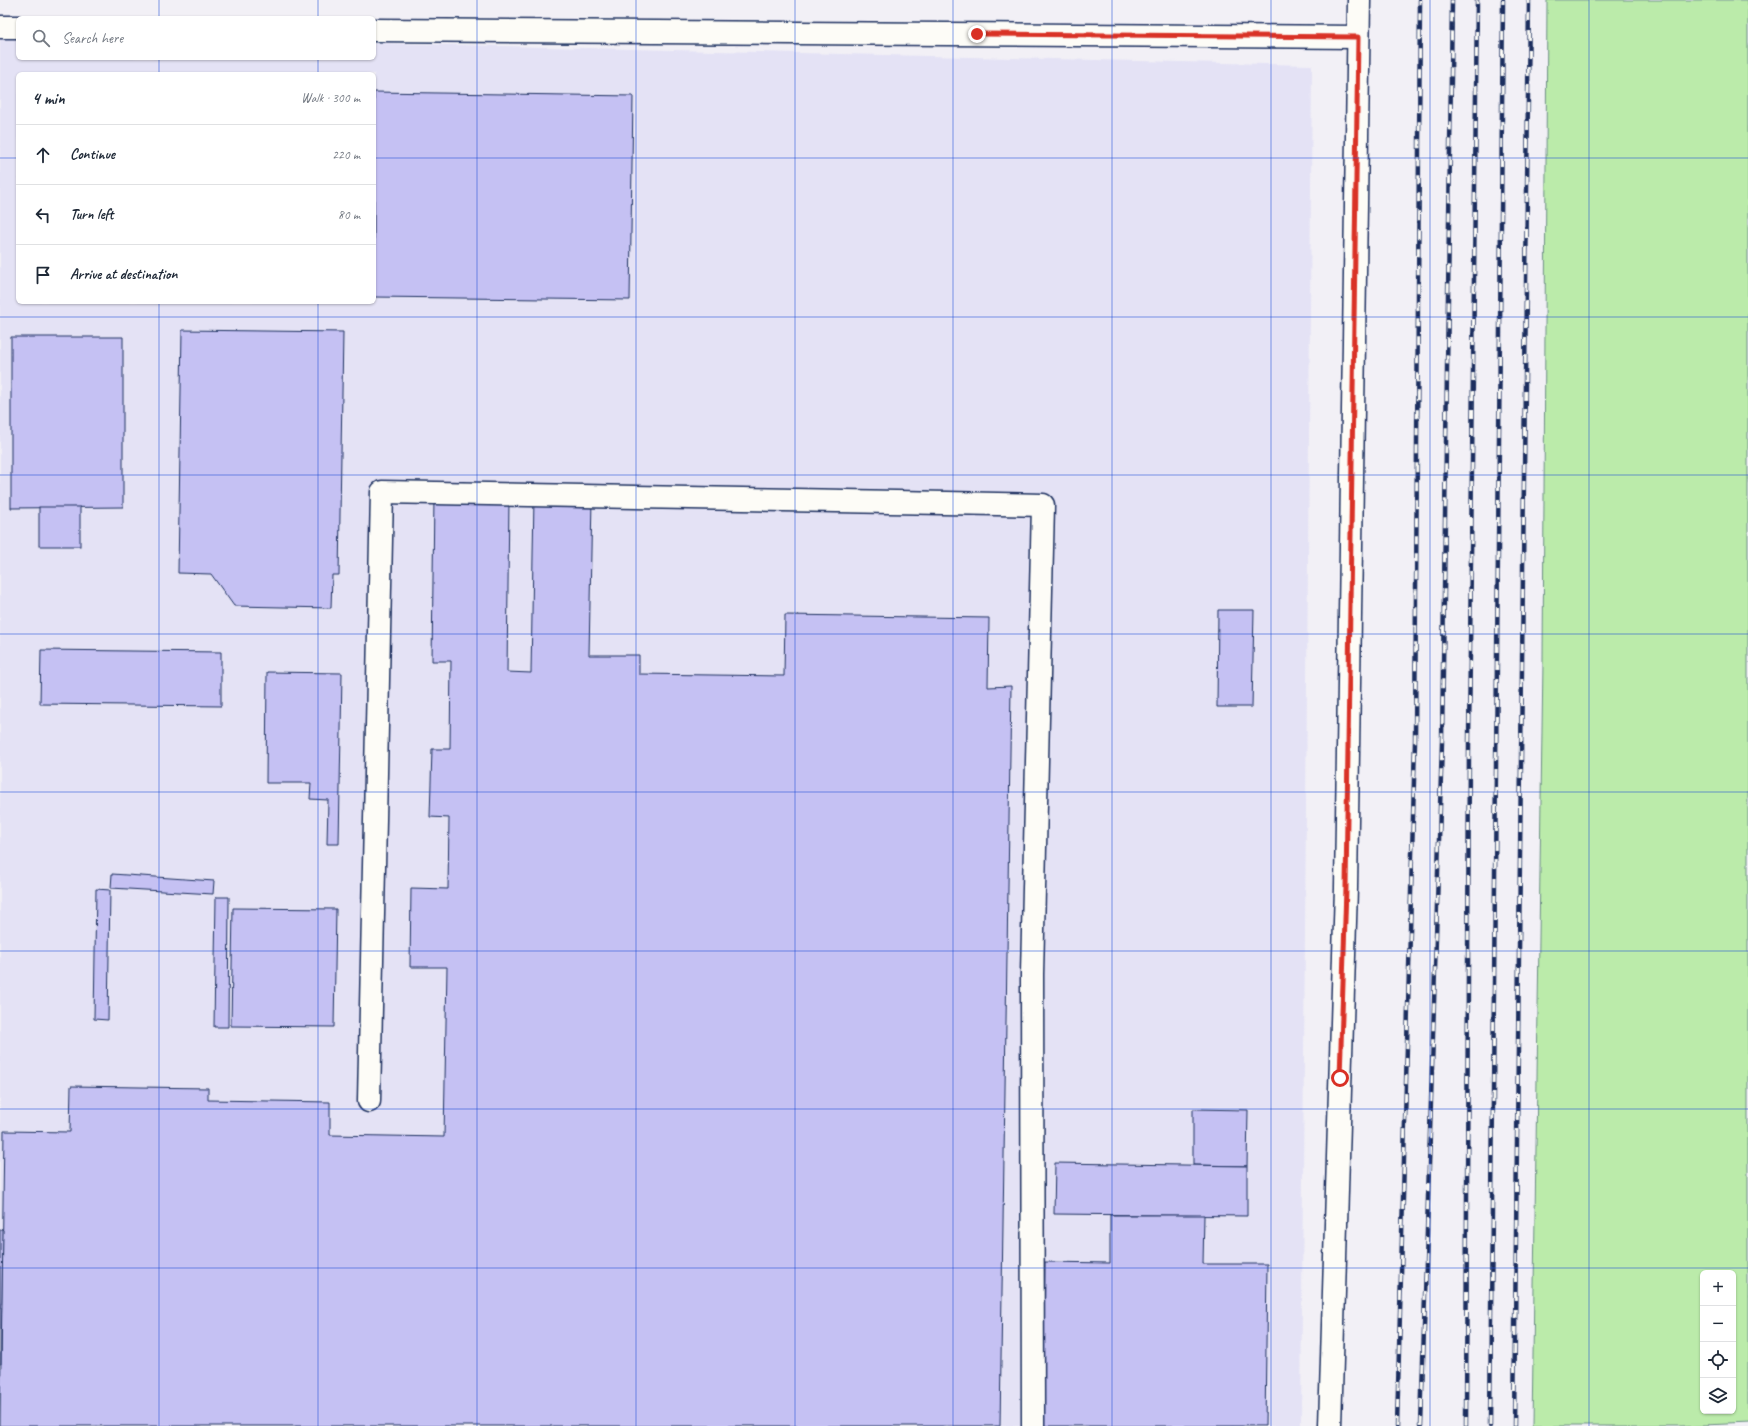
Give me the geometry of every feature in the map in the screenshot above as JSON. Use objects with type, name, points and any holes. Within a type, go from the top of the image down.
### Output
[{"type":"street","points":[[1330,1426],[1346,888],[1358,0]]},
{"type":"street","points":[[0,27],[16,27]]},
{"type":"street","points":[[376,30],[1358,37]]},
{"type":"street","points":[[369,1101],[382,492],[1043,505],[1032,974],[1033,1426]]},
{"type":"shaded area","points":[[0,34],[16,34],[16,60],[376,60],[376,43],[1312,65],[1301,1426],[0,1426]]},
{"type":"green space","points":[[1547,0],[1748,0],[1748,1423],[1681,1426],[1532,1426],[1543,662]]},
{"type":"building","points":[[376,92],[633,96],[630,300],[376,297]]},
{"type":"building","points":[[182,330],[343,332],[339,575],[332,575],[331,608],[234,606],[211,574],[178,573]]},
{"type":"building","points":[[11,337],[123,337],[123,507],[11,508]]},
{"type":"building","points":[[434,497],[509,498],[507,672],[531,673],[534,498],[592,499],[589,655],[639,655],[639,674],[784,676],[785,615],[989,618],[988,687],[1011,686],[1000,1426],[0,1426],[4,1131],[70,1132],[71,1086],[208,1088],[208,1100],[330,1102],[330,1135],[444,1137],[447,967],[410,967],[411,888],[448,889],[449,818],[430,817],[432,749],[450,749],[451,661],[432,661]]},
{"type":"building","points":[[39,507],[80,507],[80,546],[39,546]]},
{"type":"building","points":[[1218,610],[1254,610],[1252,707],[1217,707]]},
{"type":"building","points":[[41,650],[221,652],[221,706],[40,704]]},
{"type":"building","points":[[267,672],[342,673],[339,844],[327,844],[328,800],[310,799],[311,783],[266,783]]},
{"type":"building","points":[[112,874],[214,881],[213,894],[111,888]]},
{"type":"building","points":[[96,889],[110,890],[108,1020],[94,1019]]},
{"type":"building","points":[[216,897],[229,897],[228,1027],[214,1027]]},
{"type":"building","points":[[233,908],[336,909],[334,1027],[231,1026]]},
{"type":"building","points":[[1193,1109],[1248,1110],[1247,1166],[1193,1165]]},
{"type":"building","points":[[1055,1163],[1247,1166],[1247,1216],[1054,1214]]},
{"type":"building","points":[[1110,1215],[1204,1215],[1203,1264],[1267,1264],[1265,1426],[1043,1426],[1045,1262],[1110,1263]]},
{"type":"building","points":[[0,1230],[3,1230],[1,1364],[0,1364]]},
{"type":"railway","points":[[1397,1426],[1415,741],[1420,0]]},
{"type":"railway","points":[[1421,1426],[1442,742],[1452,0]]},
{"type":"railway","points":[[1466,1426],[1469,743],[1477,0]]},
{"type":"railway","points":[[1490,1426],[1503,0]]},
{"type":"railway","points":[[1514,1426],[1529,0]]},
{"type":"route","points":[[977,34],[1358,37],[1346,888],[1340,1078]]}]
